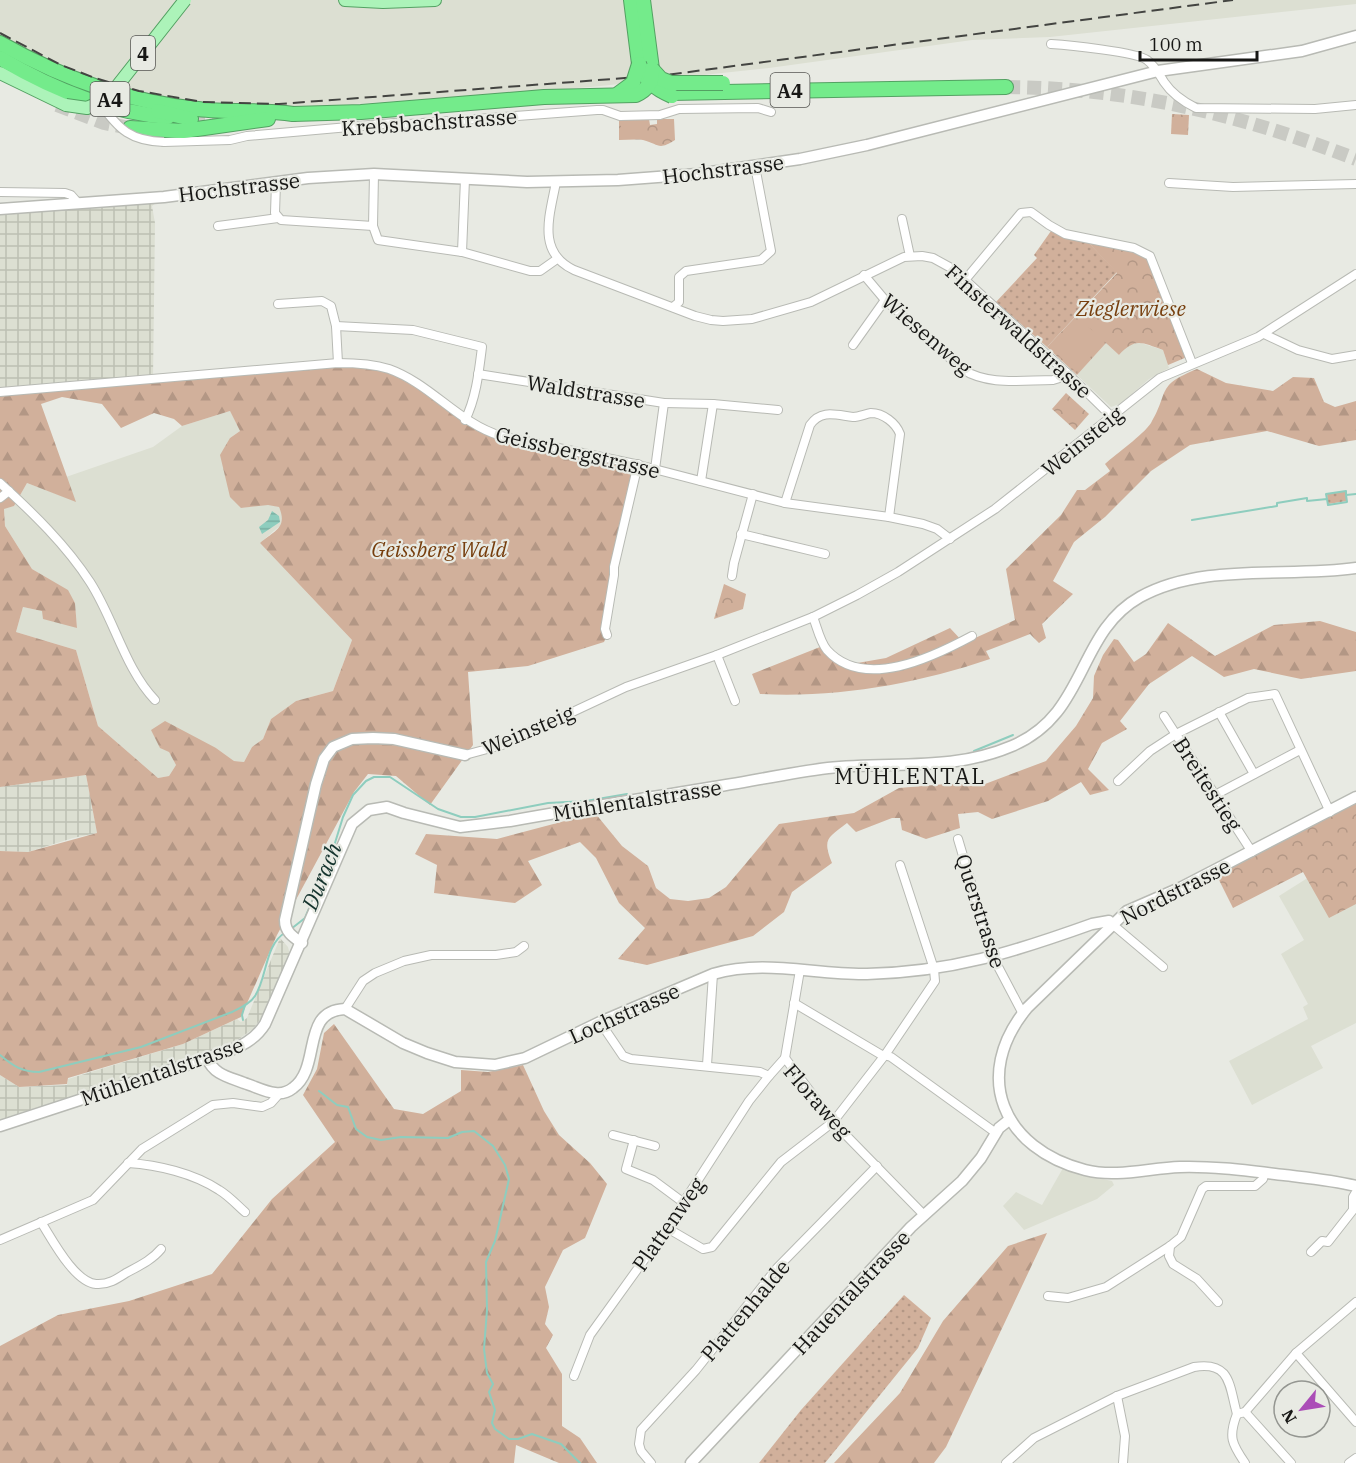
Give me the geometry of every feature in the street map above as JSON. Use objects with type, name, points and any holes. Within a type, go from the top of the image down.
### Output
[{"type":"highway","points":[[631,0],[639,64],[657,90],[672,96],[699,100],[833,98],[910,87]]},
{"type":"highway","points":[[0,43],[33,61],[76,79],[147,100],[200,110],[293,114],[361,112],[512,99],[636,95],[645,90],[650,83],[652,69],[644,0]]},
{"type":"highway","name":"A4","points":[[0,50],[32,68],[88,92],[191,119],[128,112],[84,98],[45,83],[0,58]]},
{"type":"highway","points":[[618,94],[633,83],[639,64]]},
{"type":"highway","points":[[652,69],[664,81],[675,84],[845,80],[910,87]]},
{"type":"highway","name":"A4","points":[[671,93],[1005,87]]},
{"type":"highway","points":[[130,128],[158,131],[192,130],[293,114]]},
{"type":"main road","name":"4","points":[[100,104],[109,96],[185,0]]},
{"type":"main road","points":[[345,0],[383,2],[435,0]]},
{"type":"main road","points":[[0,73],[66,105],[87,108],[100,104]]},
{"type":"street","name":"Hochstrasse","points":[[0,209],[164,197],[308,178],[374,174],[556,182],[643,179],[697,174],[755,166],[867,145],[1158,71],[1302,51],[1356,36]]},
{"type":"street","points":[[1051,44],[1114,51],[1146,58],[1182,101],[1196,108],[1316,109],[1356,105]]},
{"type":"street","name":"Krebsbachstrasse","points":[[100,104],[116,124],[127,133],[146,141],[164,142],[230,140],[247,136],[394,123],[409,124],[587,110],[603,110],[620,116],[660,115],[679,109],[758,108],[771,112]]},
{"type":"street","points":[[673,307],[679,302],[680,277],[686,271],[761,260],[771,251],[755,166]]},
{"type":"street","points":[[374,174],[373,226],[378,240],[462,252],[530,271],[540,271],[557,259],[551,248],[548,230],[556,182]]},
{"type":"street","points":[[462,252],[465,179]]},
{"type":"street","points":[[276,183],[275,213],[278,218]]},
{"type":"street","points":[[1169,183],[1233,186],[1356,184]]},
{"type":"street","name":"Hochstrasse","points":[[0,192],[65,193],[71,195],[78,203]]},
{"type":"street","points":[[965,280],[1021,213],[1031,212],[1065,234],[1134,248],[1150,256],[1192,363]]},
{"type":"street","points":[[218,226],[278,218],[373,226]]},
{"type":"street","points":[[902,219],[910,256]]},
{"type":"street","name":"Finsterwaldstrasse","points":[[557,259],[574,270],[711,320],[740,321],[814,301],[896,260],[910,256],[933,258],[944,262],[965,280],[1112,417]]},
{"type":"street","name":"Wiesenweg","points":[[864,275],[885,300],[962,369],[972,375],[986,380],[1053,380],[1067,373]]},
{"type":"street","name":"Weinsteig","points":[[302,943],[288,931],[285,920],[316,784],[324,759],[333,747],[352,739],[373,738],[394,740],[465,755],[502,745],[626,687],[717,655],[813,616],[895,574],[950,539],[1024,487],[1160,378],[1192,363],[1236,348],[1264,334],[1355,275]]},
{"type":"street","points":[[853,345],[885,300]]},
{"type":"street","points":[[278,304],[322,301],[331,306],[336,326],[338,363]]},
{"type":"street","points":[[336,326],[413,330],[482,347],[469,413],[465,420]]},
{"type":"street","points":[[1264,334],[1298,350],[1332,359],[1356,355]]},
{"type":"street","name":"Geissbergstrasse","points":[[0,392],[358,363],[388,369],[414,381],[465,420],[480,429],[501,436],[579,451],[785,503],[889,517],[923,524],[937,529],[950,539]]},
{"type":"street","name":"Waldstrasse","points":[[478,374],[664,403],[655,469]]},
{"type":"street","points":[[664,403],[713,404],[778,410]]},
{"type":"street","points":[[700,481],[713,404]]},
{"type":"street","points":[[785,503],[813,420],[827,413],[853,417],[874,413],[897,427],[900,434],[889,517]]},
{"type":"street","points":[[607,635],[605,629],[614,567],[638,465]]},
{"type":"street","points":[[0,483],[56,537],[91,583],[114,625],[137,677],[155,700]]},
{"type":"street","points":[[0,498],[9,491]]},
{"type":"street","points":[[732,576],[753,494]]},
{"type":"street","points":[[741,534],[825,554]]},
{"type":"street","name":"Mühlentalstrasse","points":[[0,1126],[246,1044],[261,1031],[302,943],[352,824],[369,810],[387,807],[460,827],[510,821],[829,768],[938,765],[967,760],[1012,746],[1046,725],[1060,710],[1076,685],[1104,628],[1124,608],[1151,591],[1191,580],[1224,575],[1356,568]]},
{"type":"street","points":[[813,616],[825,648],[838,661],[863,669],[885,670],[940,653],[972,636]]},
{"type":"street","points":[[717,655],[735,700]]},
{"type":"street","points":[[1118,781],[1150,751],[1176,734],[1248,698],[1275,694],[1330,812]]},
{"type":"street","points":[[1219,712],[1254,774]]},
{"type":"street","name":"Breitestieg","points":[[1164,716],[1252,852]]},
{"type":"street","points":[[1215,795],[1300,750]]},
{"type":"street","name":"Nordstrasse","points":[[1009,1120],[999,1092],[999,1071],[1005,1047],[1016,1024],[1023,1014],[1112,924],[1131,909],[1182,887],[1356,797]]},
{"type":"street","name":"Querstrasse","points":[[958,839],[993,957],[1023,1014]]},
{"type":"street","points":[[667,1228],[703,1249],[712,1247],[781,1162],[834,1122],[885,1055],[935,981],[934,969],[900,865]]},
{"type":"street","name":"Lochstrasse","points":[[345,1009],[403,1043],[427,1053],[455,1062],[495,1065],[525,1058],[600,1022],[730,969],[761,966],[859,974],[934,969],[993,957],[1092,924],[1109,921],[1112,924]]},
{"type":"street","points":[[1112,924],[1163,967]]},
{"type":"street","points":[[0,1240],[93,1200],[142,1149],[213,1106],[233,1103],[262,1107],[271,1103],[279,1094],[292,1088],[305,1074],[318,1024],[327,1015],[345,1009],[363,981],[375,973],[404,961],[431,955],[495,955],[516,952],[524,946]]},
{"type":"street","points":[[785,1058],[800,970]]},
{"type":"street","points":[[707,1065],[713,974]]},
{"type":"street","points":[[794,1003],[891,1057],[996,1133]]},
{"type":"street","name":"Floraweg","points":[[600,1022],[623,1056],[631,1059],[707,1065],[760,1072],[768,1076],[785,1058],[834,1122],[924,1215]]},
{"type":"street","points":[[207,1058],[213,1070],[221,1075],[279,1094]]},
{"type":"street","name":"Plattenweg","points":[[574,1376],[590,1335],[667,1228],[749,1101],[768,1076]]},
{"type":"street","points":[[1009,1120],[1035,1145],[1068,1164],[1091,1171],[1110,1173],[1179,1167],[1214,1167],[1337,1181],[1356,1186]]},
{"type":"street","name":"Hauentalstrasse","points":[[691,1463],[924,1215],[962,1181],[981,1158],[996,1133],[1009,1120]]},
{"type":"street","points":[[613,1135],[655,1146]]},
{"type":"street","points":[[633,1140],[626,1169],[653,1180],[684,1203]]},
{"type":"street","points":[[128,1163],[143,1164],[196,1177],[221,1191],[245,1212]]},
{"type":"street","name":"Plattenhalde","points":[[651,1463],[641,1451],[639,1444],[641,1430],[696,1370],[777,1268],[877,1166]]},
{"type":"street","points":[[1048,1296],[1068,1298],[1106,1287],[1181,1237],[1202,1189],[1206,1186],[1256,1186],[1263,1179],[1265,1172]]},
{"type":"street","points":[[1311,1252],[1322,1241],[1329,1242],[1353,1210],[1353,1197],[1356,1192]]},
{"type":"street","points":[[40,1222],[78,1275],[96,1284],[111,1282],[155,1256],[160,1249]]},
{"type":"street","points":[[1170,1246],[1169,1256],[1173,1264],[1197,1279],[1218,1302]]},
{"type":"street","points":[[1245,1463],[1231,1438],[1233,1426],[1241,1413],[1296,1353],[1356,1302]]},
{"type":"street","points":[[1296,1353],[1356,1422]]},
{"type":"street","points":[[1005,1463],[1034,1438],[1117,1396],[1194,1367],[1207,1365],[1221,1370],[1226,1376],[1241,1413],[1291,1463]]},
{"type":"street","points":[[1117,1396],[1125,1436],[1123,1463]]},
{"type":"street","points":[[1349,1463],[1356,1458]]},
{"type":"shaded area","points":[[0,0],[1356,0],[1356,4],[1050,37],[972,40],[769,68],[591,87],[313,107],[236,109],[204,107],[92,82],[0,38]]},
{"type":"shaded area","points":[[164,197],[152,206],[155,223],[153,379],[0,392],[0,209]]},
{"type":"shaded area","points":[[1106,343],[1119,355],[1129,344],[1141,343],[1163,350],[1169,368],[1149,379],[1120,404],[1111,407],[1077,375]]},
{"type":"shaded area","points":[[230,411],[240,431],[230,438],[241,508],[268,504],[279,507],[284,517],[282,524],[260,543],[352,640],[333,691],[296,701],[271,719],[263,739],[252,747],[244,762],[234,761],[216,748],[169,752],[176,765],[169,776],[158,778],[98,726],[76,650],[16,632],[23,607],[43,611],[77,628],[75,603],[67,590],[32,569],[5,526],[4,508],[14,506],[27,483],[75,501],[66,477],[153,447],[182,426]]},
{"type":"shaded area","points":[[86,775],[97,833],[28,852],[0,851],[0,787]]},
{"type":"shaded area","points":[[1317,872],[1356,885],[1356,1023],[1311,1046],[1323,1068],[1252,1105],[1229,1061],[1308,1019],[1303,1007],[1308,1004],[1281,954],[1304,940],[1279,896]]},
{"type":"shaded area","points":[[280,938],[288,947],[290,955],[265,1013],[253,1029],[236,1041],[222,1048],[0,1122],[0,1075],[19,1087],[67,1085],[68,1079],[183,1044],[237,1019],[241,1022],[247,1018]]},
{"type":"shaded area","points":[[1063,1168],[1074,1173],[1112,1181],[1114,1185],[1097,1199],[1024,1230],[1003,1206],[1016,1192],[1042,1205]]},
{"type":"green space","points":[[1172,114],[1189,115],[1188,135],[1171,134]]},
{"type":"green space","points":[[649,119],[650,125],[657,124],[657,119],[674,119],[675,140],[659,146],[643,140],[619,140],[619,120]]},
{"type":"green space","points":[[621,120],[643,120],[643,139],[621,139]]},
{"type":"green space","points":[[1051,231],[1087,241],[1117,272],[1047,347],[996,302],[1037,258],[1034,255]]},
{"type":"green space","name":"Zieglerwiese","points":[[1087,241],[1136,250],[1149,260],[1187,357],[1168,365],[1163,350],[1150,345],[1135,344],[1119,355],[1106,343],[1077,375],[1047,347],[1117,273]]},
{"type":"green space","points":[[1082,321],[1105,342],[1076,372],[1054,351]]},
{"type":"green space","name":"Geissberg Wald","points":[[338,363],[388,369],[480,429],[638,464],[614,567],[607,635],[604,642],[528,666],[468,672],[473,745],[430,805],[396,776],[368,774],[354,792],[277,935],[241,1017],[183,1044],[68,1078],[67,1084],[19,1087],[0,1075],[0,851],[28,852],[97,833],[86,775],[0,787],[0,392]],"holes":[[[62,397],[102,404],[121,428],[154,413],[174,419],[182,426],[230,411],[240,431],[230,438],[220,455],[230,497],[241,508],[268,505],[279,507],[281,524],[275,532],[260,543],[352,640],[333,691],[296,701],[271,719],[263,739],[252,747],[244,762],[234,761],[216,748],[165,721],[151,730],[160,748],[169,752],[176,765],[169,776],[158,778],[98,726],[76,650],[16,632],[23,607],[42,611],[43,619],[77,628],[75,603],[68,590],[32,569],[5,526],[4,509],[14,506],[27,483],[76,502],[41,404]]]},
{"type":"green space","points":[[1197,369],[1226,383],[1273,391],[1293,377],[1314,378],[1324,402],[1335,407],[1356,401],[1356,440],[1319,446],[1267,431],[1190,445],[1151,471],[1105,517],[1074,542],[1053,581],[1073,594],[1042,624],[1046,638],[1039,643],[1030,634],[986,651],[990,659],[905,682],[818,694],[760,694],[752,674],[820,647],[840,666],[886,658],[950,628],[964,643],[1015,620],[1006,569],[1061,515],[1077,490],[1085,490],[1110,471],[1105,464],[1147,428],[1169,385]]},
{"type":"green space","points":[[1066,393],[1089,414],[1075,430],[1052,409]]},
{"type":"green space","points":[[1345,491],[1347,501],[1328,504],[1327,494]]},
{"type":"green space","points":[[724,584],[746,594],[743,609],[714,619]]},
{"type":"green space","points":[[1320,621],[1356,632],[1356,671],[1301,679],[1254,669],[1224,677],[1192,656],[1149,684],[1120,721],[1127,729],[1102,743],[1088,769],[1109,790],[1090,795],[1081,782],[1048,801],[992,819],[978,812],[958,814],[960,828],[926,839],[902,830],[900,818],[892,818],[856,832],[847,823],[831,836],[827,843],[832,863],[792,892],[784,912],[753,936],[647,965],[618,959],[645,928],[619,903],[596,858],[580,842],[528,861],[542,885],[515,903],[434,893],[437,865],[415,854],[426,834],[497,839],[595,813],[622,846],[648,866],[656,888],[670,899],[688,901],[709,898],[726,887],[779,824],[854,813],[899,788],[946,784],[985,784],[1046,761],[1076,726],[1093,698],[1094,676],[1103,655],[1114,639],[1118,640],[1134,662],[1146,654],[1168,623],[1215,656],[1274,625]]},
{"type":"green space","points":[[1356,803],[1356,904],[1329,918],[1303,872],[1233,908],[1216,874]]},
{"type":"green space","points":[[334,1024],[394,1109],[423,1114],[461,1091],[461,1070],[488,1072],[523,1065],[544,1111],[559,1135],[590,1163],[607,1184],[585,1238],[563,1250],[545,1287],[549,1307],[545,1324],[553,1335],[546,1348],[562,1374],[562,1426],[580,1438],[597,1463],[559,1463],[516,1445],[514,1463],[0,1463],[0,1346],[58,1315],[129,1301],[212,1274],[272,1199],[335,1142],[303,1095],[317,1069],[324,1033]]},
{"type":"green space","points":[[1047,1233],[946,1447],[934,1463],[834,1463],[900,1393],[943,1321],[1008,1246]]},
{"type":"green space","points":[[904,1295],[931,1318],[918,1348],[825,1463],[759,1463],[801,1410]]},
{"type":"water","points":[[272,511],[279,516],[280,522],[262,534],[259,527],[268,520]]},
{"type":"waterway","points":[[1327,499],[1326,494],[1346,491],[1346,495]]},
{"type":"waterway","points":[[1192,520],[1277,506],[1277,503],[1307,498],[1307,501],[1327,499],[1328,505],[1347,502],[1346,495],[1356,494]]},
{"type":"waterway","name":"Durach","points":[[974,751],[1013,735]]},
{"type":"waterway","name":"Durach","points":[[291,929],[305,918],[330,859],[343,817],[353,795],[366,781],[374,777],[390,777],[438,809],[461,817],[475,817],[548,803],[586,801],[627,794]]},
{"type":"waterway","name":"Durach","points":[[0,1055],[18,1068],[39,1072],[141,1047],[232,1012],[253,999],[259,988],[270,953],[279,938],[286,932]]},
{"type":"waterway","points":[[243,1020],[245,1005]]},
{"type":"waterway","points":[[319,1091],[337,1105],[348,1107],[356,1129],[367,1137],[381,1140],[401,1137],[448,1138],[462,1132],[474,1131],[493,1146],[505,1165],[509,1179],[495,1241],[486,1262],[487,1310],[484,1349],[487,1373],[493,1384],[489,1392],[495,1410],[492,1423],[495,1429],[509,1439],[518,1439],[532,1434],[561,1444],[580,1463]]},
{"type":"tunnel","points":[[1006,87],[1097,92],[1184,106],[1270,129],[1356,159]]},
{"type":"tunnel","points":[[57,105],[104,123],[130,128]]},
{"type":"tunnel","points":[[191,119],[229,121]]},
{"type":"railway","points":[[0,33],[61,65],[139,91],[203,102],[279,104],[666,75],[1233,0]]},
{"type":"district","name":"MÜHLENTAL","points":[[910,775]]}]
